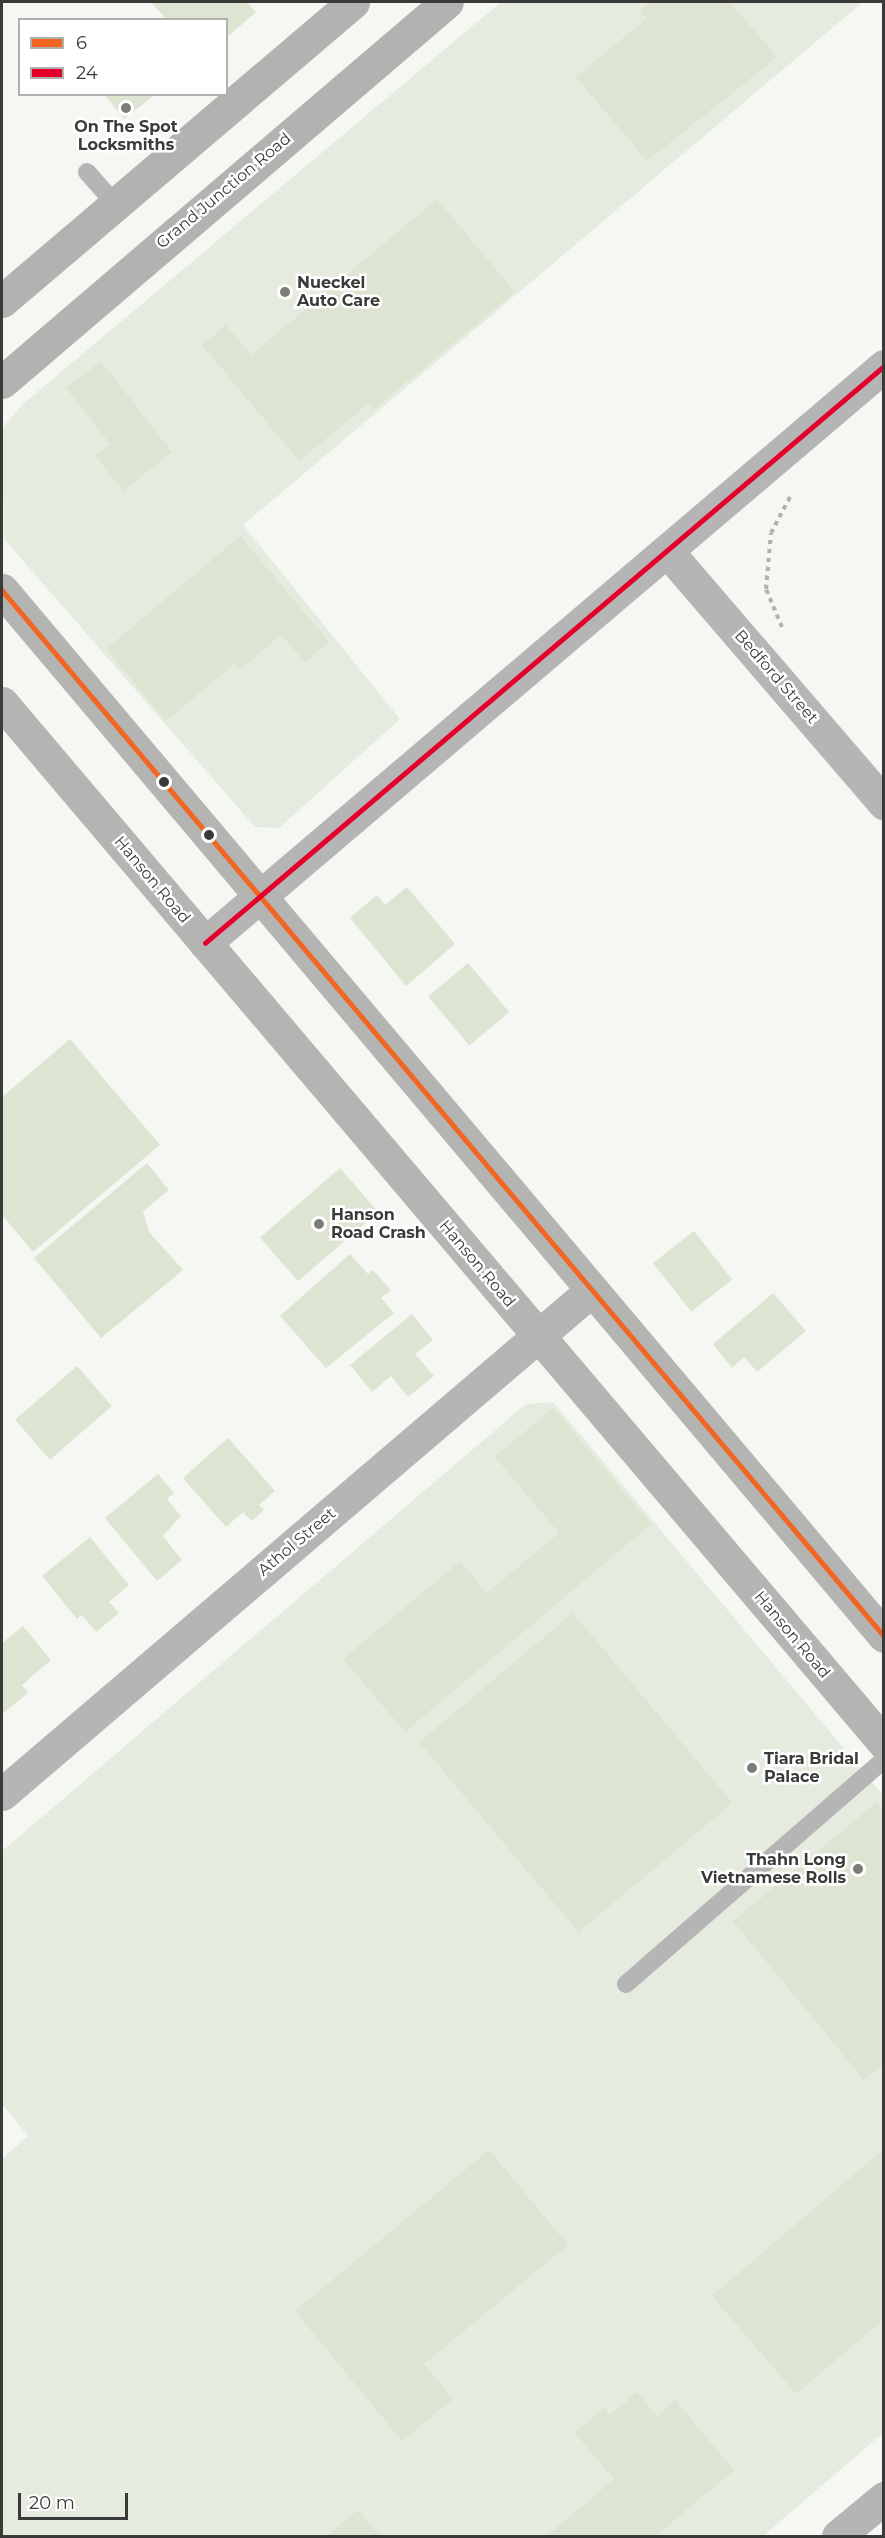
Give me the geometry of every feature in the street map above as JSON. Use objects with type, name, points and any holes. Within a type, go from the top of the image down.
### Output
[{"type":"highway","points":[[2,301],[353,2]]},
{"type":"highway","name":"Grand Junction Road","points":[[2,381],[447,2]]},
{"type":"main road","points":[[2,590],[884,1636]]},
{"type":"main road","name":"Hanson Road","points":[[2,703],[884,1743]]},
{"type":"street","points":[[205,943],[261,898],[884,366]]},
{"type":"street","name":"Bedford Street","points":[[668,551],[884,803]]},
{"type":"street","name":"Athol Street","points":[[2,1794],[592,1290]]},
{"type":"street","points":[[838,2536],[884,2498]]},
{"type":"lane","points":[[87,172],[116,205]]},
{"type":"lane","points":[[626,1984],[884,1760]]},
{"type":"path","points":[[786,636],[766,589],[771,533],[790,497]]},
{"type":"shaded area","points":[[501,2],[863,2],[243,525],[400,719],[279,828],[255,827],[4,539],[2,428],[23,404]]},
{"type":"shaded area","points":[[553,1402],[883,1795],[883,2433],[763,2536],[2,2536],[2,2159],[28,2136],[2,2104],[2,1851],[526,1404]]},
{"type":"building","points":[[151,2],[247,2],[256,12],[228,36],[228,18],[165,18]]},
{"type":"building","points":[[651,2],[730,2],[777,57],[647,161],[576,77],[647,18],[640,11]]},
{"type":"building","name":"On The Spot Locksmiths","points":[[106,96],[151,96],[152,97],[124,119]]},
{"type":"building","points":[[437,199],[515,292],[373,410],[368,404],[299,461],[202,345],[226,325],[251,355]]},
{"type":"building","points":[[101,361],[172,452],[123,491],[95,455],[110,444],[66,388]]},
{"type":"building","points":[[240,536],[329,642],[305,662],[281,635],[240,670],[234,664],[166,721],[106,649]]},
{"type":"building","points":[[407,887],[455,944],[406,986],[350,918],[377,895],[385,905]]},
{"type":"building","points":[[468,963],[509,1012],[469,1045],[428,996]]},
{"type":"building","points":[[70,1039],[160,1145],[33,1252],[2,1215],[2,1097]]},
{"type":"building","points":[[147,1163],[169,1190],[143,1211],[149,1232],[183,1270],[101,1338],[34,1258]]},
{"type":"building","name":"Hanson Road Crash","points":[[340,1168],[378,1212],[298,1281],[260,1238]]},
{"type":"building","points":[[694,1231],[732,1280],[691,1312],[653,1263]]},
{"type":"building","points":[[350,1254],[368,1274],[373,1270],[391,1290],[381,1298],[394,1313],[326,1368],[280,1316]]},
{"type":"building","points":[[773,1293],[806,1331],[757,1372],[744,1357],[732,1368],[713,1344]]},
{"type":"building","points":[[412,1314],[433,1340],[415,1354],[434,1376],[408,1397],[391,1376],[372,1392],[350,1365]]},
{"type":"building","points":[[77,1366],[112,1406],[50,1460],[15,1420]]},
{"type":"building","points":[[553,1408],[651,1524],[405,1732],[343,1659],[460,1561],[487,1593],[559,1533],[495,1457]]},
{"type":"building","points":[[228,1438],[275,1491],[259,1505],[264,1510],[252,1521],[243,1512],[226,1527],[183,1478]]},
{"type":"building","points":[[158,1474],[174,1493],[167,1499],[181,1516],[163,1536],[182,1560],[157,1581],[105,1518]]},
{"type":"building","points":[[90,1537],[129,1585],[109,1602],[119,1613],[96,1632],[82,1615],[77,1619],[42,1576]]},
{"type":"building","points":[[573,1613],[732,1803],[578,1932],[419,1742]]},
{"type":"building","points":[[23,1626],[51,1660],[22,1685],[28,1693],[2,1714],[2,1643]]},
{"type":"building","points":[[877,1802],[884,1811],[884,2064],[864,2080],[733,1921]]},
{"type":"building","points":[[884,2149],[884,2319],[796,2394],[712,2296]]},
{"type":"building","points":[[489,2150],[568,2245],[424,2364],[453,2399],[402,2441],[295,2311]]},
{"type":"building","points":[[637,2392],[657,2416],[675,2400],[734,2470],[656,2536],[547,2536],[614,2479],[575,2433],[604,2408],[610,2415]]},
{"type":"building","points":[[358,2510],[380,2536],[325,2536],[330,2533]]},
{"type":"transit line","name":"24","points":[[205,943],[884,366]]},
{"type":"transit line","name":"6","points":[[2,590],[884,1636]]},
{"type":"place","name":"On The Spot Locksmiths","points":[[126,108]]},
{"type":"place","name":"Nueckel Auto Care","points":[[285,292]]},
{"type":"place","name":"Hanson Road Crash","points":[[319,1224]]},
{"type":"place","name":"Tiara Bridal Palace","points":[[752,1768]]},
{"type":"place","name":"Thahn Long Vietnamese Rolls","points":[[858,1869]]}]
